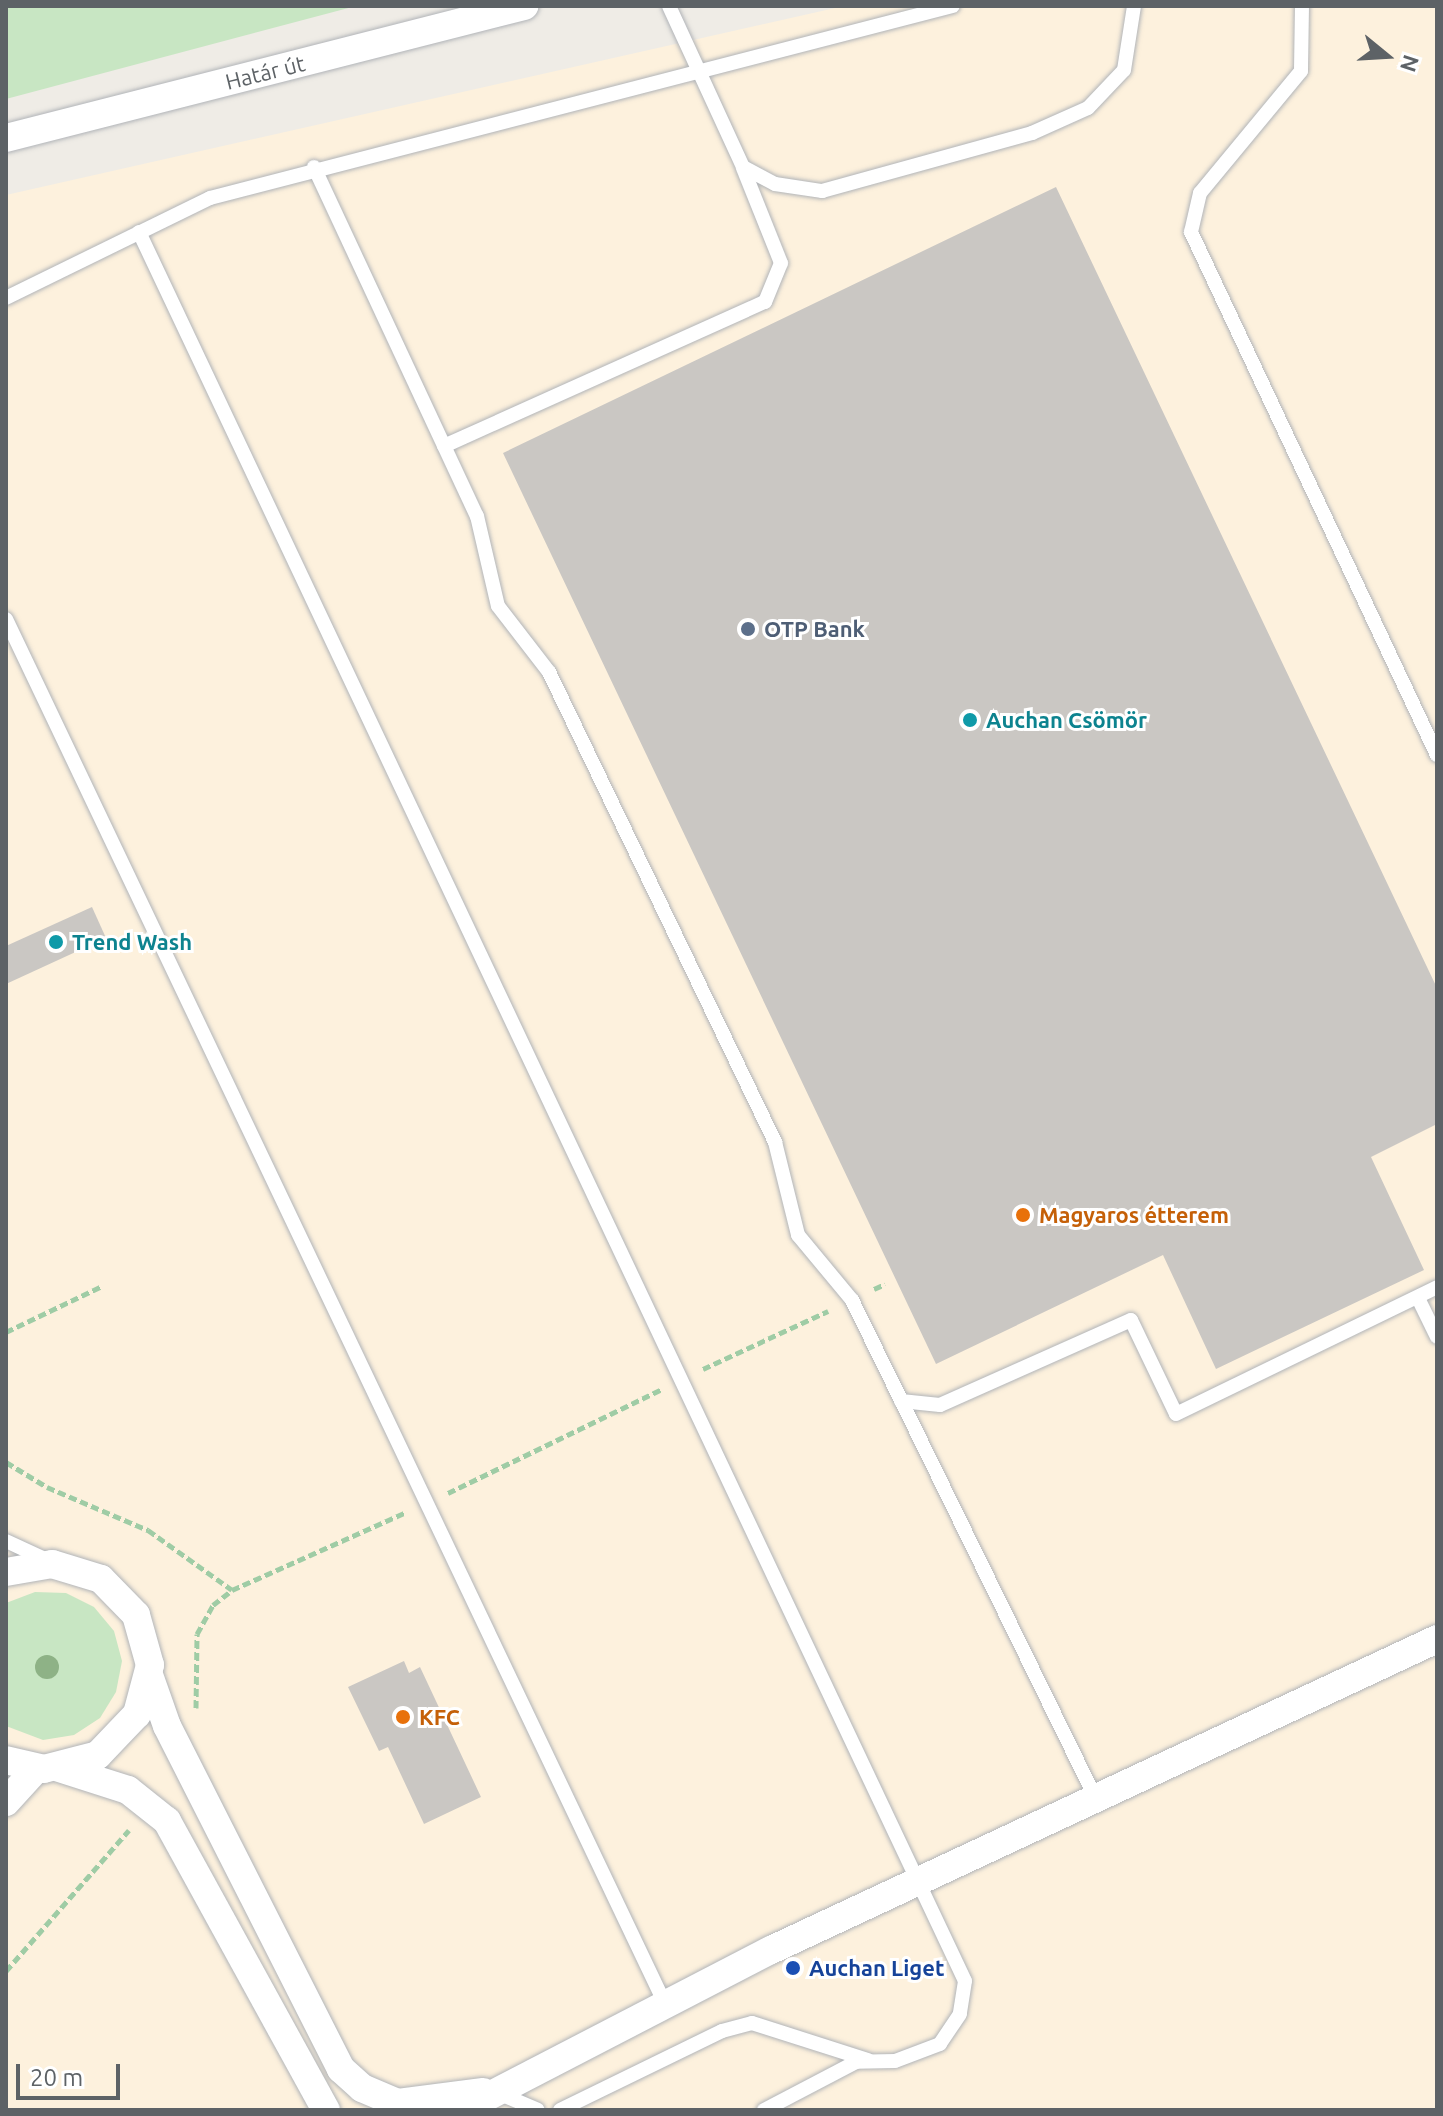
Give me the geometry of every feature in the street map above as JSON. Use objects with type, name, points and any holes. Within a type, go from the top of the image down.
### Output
[{"type":"street","name":"Határ út","points":[[6,138],[524,6]]},
{"type":"street","points":[[6,1572],[41,1564],[72,1567],[101,1579],[131,1607],[147,1645],[149,1675],[167,1726],[341,2069],[362,2088],[398,2103],[492,2091]]},
{"type":"street","points":[[462,2110],[492,2091],[665,2004],[1437,1639]]},
{"type":"street","points":[[6,1802],[48,1768],[98,1755],[121,1737],[141,1706],[149,1675]]},
{"type":"street","points":[[6,1760],[114,1784],[153,1805],[174,1830],[326,2110]]},
{"type":"lane","points":[[444,446],[765,302],[781,263],[743,167],[669,6]]},
{"type":"lane","points":[[6,298],[210,198],[314,167],[953,6]]},
{"type":"lane","points":[[743,167],[775,184],[822,191],[1032,133],[1088,108],[1117,84],[1134,6]]},
{"type":"lane","points":[[1302,6],[1301,71],[1200,193],[1191,232],[1437,755]]},
{"type":"lane","points":[[314,167],[477,516],[498,606],[549,672],[775,1142],[798,1235],[852,1300],[1096,1799]]},
{"type":"lane","points":[[139,232],[918,1882],[960,1964],[965,1998],[940,2044],[895,2061],[868,2060],[752,2023],[722,2031],[560,2110]]},
{"type":"lane","points":[[6,619],[665,2004]]},
{"type":"lane","points":[[901,1401],[940,1405],[1131,1320],[1176,1414],[1437,1287]]},
{"type":"lane","points":[[1418,1298],[1437,1337]]},
{"type":"lane","points":[[6,1541],[72,1567]]},
{"type":"lane","points":[[764,2110],[868,2060]]},
{"type":"lane","points":[[492,2091],[538,2110]]},
{"type":"path","points":[[196,1716],[197,1634],[213,1605],[232,1590],[426,1503],[885,1284]]},
{"type":"path","points":[[6,1332],[102,1286]]},
{"type":"path","points":[[6,1462],[47,1487],[148,1530],[232,1590]]},
{"type":"path","points":[[6,1971],[153,1805]]},
{"type":"shaded area","points":[[844,6],[1437,6],[1437,2110],[6,2110],[6,195]]},
{"type":"green space","points":[[6,6],[356,6],[6,99]]},
{"type":"green space","points":[[35,1592],[66,1593],[94,1607],[114,1631],[122,1661],[116,1692],[100,1718],[74,1735],[43,1740],[6,1726],[6,1603]]},
{"type":"building","name":"Auchan Csömör","points":[[1056,187],[1437,988],[1437,1124],[1371,1157],[1424,1270],[1216,1369],[1163,1255],[936,1364],[503,453]]},
{"type":"building","name":"Trend Wash","points":[[92,907],[106,938],[6,984],[6,946]]},
{"type":"building","name":"KFC","points":[[404,1661],[409,1673],[420,1667],[481,1797],[424,1824],[388,1747],[379,1751],[348,1687]]},
{"type":"place","name":"OTP Bank","points":[[748,629]]},
{"type":"place","name":"Auchan Csömör","points":[[970,720]]},
{"type":"place","name":"Trend Wash","points":[[56,942]]},
{"type":"place","name":"Magyaros étterem","points":[[1023,1215]]},
{"type":"place","name":"KFC","points":[[403,1717]]},
{"type":"place","name":"Auchan Liget","points":[[793,1968]]}]
